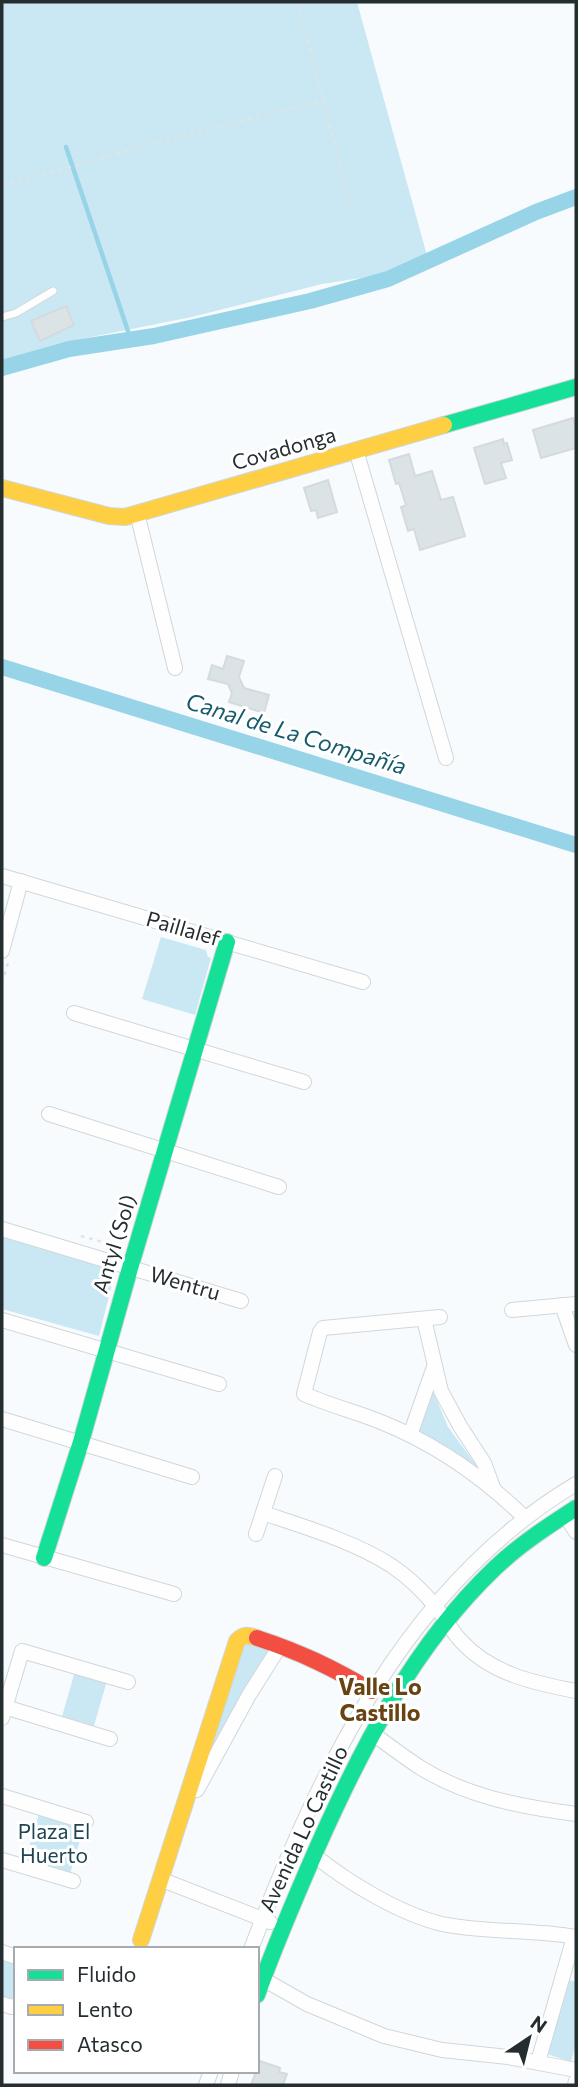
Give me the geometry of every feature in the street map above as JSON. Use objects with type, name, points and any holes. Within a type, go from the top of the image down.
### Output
[{"type":"street","name":"Covadonga","points":[[2,488],[109,516],[125,517],[576,387]]},
{"type":"street","points":[[356,450],[446,758]]},
{"type":"street","points":[[137,513],[175,668]]},
{"type":"street","name":"Paillalef","points":[[2,876],[363,982]]},
{"type":"street","points":[[6,954],[21,881]]},
{"type":"street","name":"Antyl (Sol)","points":[[44,1558],[81,1442],[132,1261],[228,942]]},
{"type":"street","points":[[74,1013],[304,1082]]},
{"type":"street","points":[[50,1114],[279,1187]]},
{"type":"street","name":"Wentru","points":[[2,1229],[132,1261],[240,1301]]},
{"type":"street","points":[[512,1310],[569,1305],[576,1344]]},
{"type":"street","points":[[440,1317],[323,1328],[304,1392],[410,1435],[459,1463],[525,1518]]},
{"type":"street","points":[[424,1319],[441,1391],[484,1463],[494,1490]]},
{"type":"street","points":[[2,1320],[219,1384]]},
{"type":"street","points":[[410,1435],[434,1366]]},
{"type":"street","points":[[2,1419],[192,1477]]},
{"type":"street","points":[[256,1534],[275,1476]]},
{"type":"street","name":"Avenida Lo Castillo","points":[[259,1990],[314,1855],[372,1733],[415,1663],[440,1614],[488,1549],[525,1518],[576,1484]]},
{"type":"street","points":[[571,1512],[576,1532]]},
{"type":"street","name":"Avenida Lo Castillo","points":[[252,1947],[330,1767],[372,1691],[410,1635],[465,1599],[496,1567],[527,1541],[571,1512]]},
{"type":"street","points":[[263,1513],[336,1538],[391,1566],[418,1587],[461,1642],[492,1667],[538,1684],[576,1691]]},
{"type":"street","points":[[2,1545],[174,1594]]},
{"type":"street","points":[[141,1940],[237,1641],[249,1635],[280,1646],[335,1669],[372,1691]]},
{"type":"street","points":[[176,1832],[219,1750],[280,1646]]},
{"type":"street","points":[[110,1739],[3,1713],[8,1673],[22,1651],[128,1682]]},
{"type":"street","points":[[372,1733],[423,1770],[456,1786],[524,1807],[576,1814]]},
{"type":"street","points":[[2,1796],[86,1822]]},
{"type":"street","points":[[314,1855],[353,1882],[419,1917],[443,1924],[575,1937],[538,2062]]},
{"type":"street","points":[[2,1860],[74,1881]]},
{"type":"street","points":[[160,1879],[283,1927]]},
{"type":"street","points":[[263,1979],[307,2004],[384,2036],[442,2050],[508,2057],[576,2070]]},
{"type":"lane","points":[[2,317],[16,313],[53,291]]},
{"type":"path","points":[[298,2],[353,213]]},
{"type":"path","points":[[2,186],[323,100]]},
{"type":"path","points":[[90,235],[99,233]]},
{"type":"path","points":[[2,983],[6,954]]},
{"type":"path","points":[[117,1247],[132,1261]]},
{"type":"green space","points":[[2,2],[357,2],[428,259],[387,274],[322,284],[192,317],[61,343],[2,362]]},
{"type":"green space","points":[[161,937],[206,950],[211,958],[195,1015],[142,999]]},
{"type":"green space","points":[[2,1235],[116,1268],[99,1336],[2,1309]]},
{"type":"green space","points":[[433,1391],[448,1427],[479,1469],[418,1432]]},
{"type":"green space","points":[[246,1642],[274,1648],[201,1772]]},
{"type":"green space","points":[[75,1671],[107,1681],[93,1729],[61,1720]]},
{"type":"green space","name":"Plaza El Huerto","points":[[39,1814],[84,1827],[70,1874],[25,1861]]},
{"type":"green space","points":[[2,1952],[14,1956],[14,2005],[2,2004]]},
{"type":"green space","points":[[569,1980],[576,1982],[576,2044],[571,2062],[547,2054]]},
{"type":"building","points":[[66,306],[74,325],[40,341],[31,321]]},
{"type":"building","points":[[573,418],[576,448],[541,458],[533,430]]},
{"type":"building","points":[[503,439],[504,444],[507,443],[512,460],[501,463],[506,478],[485,484],[474,448]]},
{"type":"building","points":[[409,454],[415,476],[432,471],[441,500],[453,497],[465,536],[420,550],[414,529],[408,531],[401,507],[406,505],[389,460]]},
{"type":"building","points":[[328,480],[337,512],[318,518],[316,510],[311,511],[304,488]]},
{"type":"building","points":[[227,656],[244,661],[239,677],[244,688],[269,695],[264,713],[229,702],[232,693],[228,684],[208,679],[212,665],[223,669]]},
{"type":"building","points":[[260,2061],[280,2068],[279,2072],[287,2074],[283,2085],[251,2085],[256,2073],[259,2073]]},
{"type":"waterway","points":[[66,147],[131,340]]},
{"type":"waterway","points":[[2,368],[69,349],[154,336],[310,301],[388,279],[536,212],[576,197]]},
{"type":"waterway","name":"Canal de La Compañía","points":[[2,667],[576,845]]},
{"type":"traffic: fast","points":[[444,425],[576,387]]},
{"type":"traffic: fast","points":[[44,1558],[81,1442],[227,942]]},
{"type":"traffic: fast","points":[[259,1990],[317,1848],[352,1772],[415,1664],[439,1630],[495,1568],[544,1529],[576,1508]]},
{"type":"traffic: slow","points":[[2,488],[109,516],[125,517],[444,425]]},
{"type":"traffic: slow","points":[[141,1940],[237,1641],[246,1636],[257,1638]]},
{"type":"traffic: jam","points":[[257,1638],[316,1661],[372,1691]]},
{"type":"district","name":"Valle Lo Castillo","points":[[380,1700]]}]
